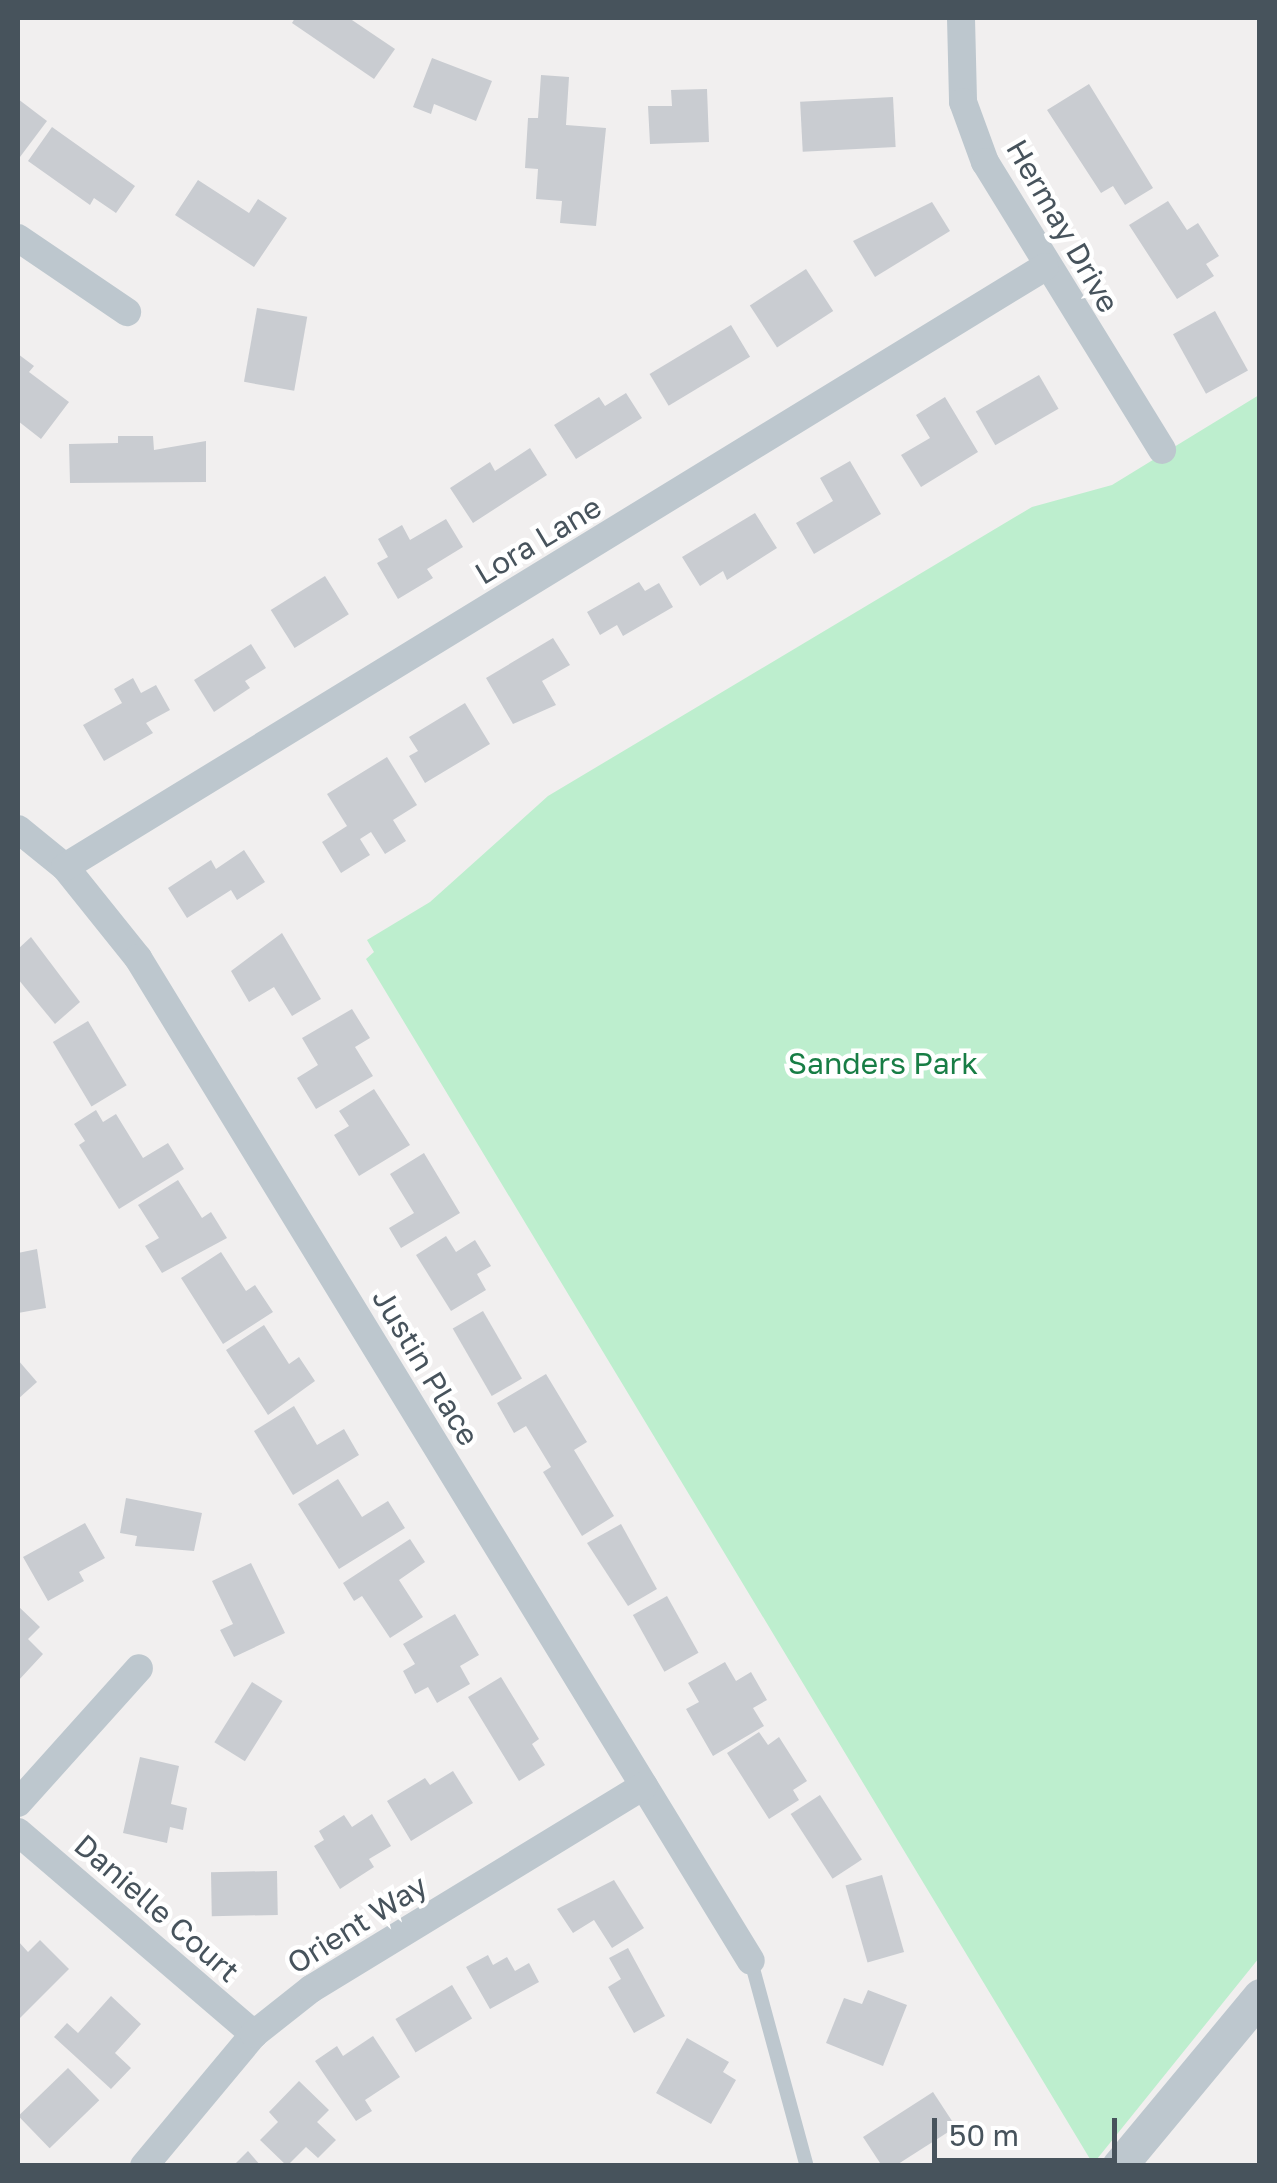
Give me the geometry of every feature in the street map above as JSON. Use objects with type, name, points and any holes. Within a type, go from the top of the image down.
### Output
[{"type":"street","name":"Hermay Drive","points":[[961,18],[963,102],[986,162],[1045,268],[1162,450]]},
{"type":"street","points":[[18,238],[127,312]]},
{"type":"street","name":"Lora Lane","points":[[66,867],[1045,268]]},
{"type":"street","name":"Justin Place","points":[[18,829],[66,867],[138,958],[751,1961]]},
{"type":"street","points":[[18,1803],[138,1668]]},
{"type":"street","name":"Orient Way","points":[[144,2166],[254,2034],[312,1988],[644,1786]]},
{"type":"street","name":"Danielle Court","points":[[18,1832],[254,2034]]},
{"type":"street","points":[[1120,2166],[1260,1996]]},
{"type":"lane","points":[[751,1961],[806,2164]]},
{"type":"green space","name":"Sanders Park","points":[[1259,395],[1259,1958],[1093,2164],[366,959],[374,952],[367,940],[430,902],[548,796],[1032,507],[1112,485]]},
{"type":"building","points":[[295,18],[349,18],[395,49],[374,79],[292,23]]},
{"type":"building","points":[[432,58],[492,81],[476,121],[434,104],[431,114],[413,107]]},
{"type":"building","points":[[541,75],[569,77],[566,125],[606,128],[596,226],[560,223],[562,201],[536,199],[538,169],[525,168],[528,118],[538,118]]},
{"type":"building","points":[[1089,84],[1153,188],[1125,205],[1113,186],[1101,193],[1047,110]]},
{"type":"building","points":[[707,89],[709,142],[650,144],[648,106],[672,106],[671,90]]},
{"type":"building","points":[[893,97],[896,147],[803,152],[800,102]]},
{"type":"building","points":[[18,99],[47,121],[20,157],[18,156]]},
{"type":"building","points":[[52,127],[135,186],[116,213],[94,198],[90,205],[28,161]]},
{"type":"building","points":[[198,180],[249,213],[258,199],[287,218],[254,267],[175,215]]},
{"type":"building","points":[[1168,201],[1187,230],[1198,223],[1219,256],[1206,264],[1214,276],[1177,299],[1129,225]]},
{"type":"building","points":[[932,202],[950,231],[875,277],[853,241]]},
{"type":"building","points":[[806,269],[833,311],[777,347],[750,305]]},
{"type":"building","points":[[257,308],[307,317],[294,391],[244,382]]},
{"type":"building","points":[[1215,311],[1248,370],[1206,394],[1173,334]]},
{"type":"building","points":[[731,325],[750,357],[669,406],[650,374]]},
{"type":"building","points":[[18,354],[34,366],[29,372],[69,402],[41,439],[18,421]]},
{"type":"building","points":[[1039,375],[1058,409],[995,445],[976,412]]},
{"type":"building","points":[[626,393],[642,418],[576,459],[554,425],[599,397],[605,406]]},
{"type":"building","points":[[945,397],[978,452],[921,487],[901,455],[930,438],[916,415]]},
{"type":"building","points":[[118,436],[153,436],[154,450],[206,441],[206,482],[70,483],[69,444],[118,443]]},
{"type":"building","points":[[530,448],[547,475],[473,523],[450,488],[490,462],[495,471]]},
{"type":"building","points":[[850,461],[881,514],[814,554],[796,523],[833,501],[820,478]]},
{"type":"building","points":[[755,513],[777,548],[727,580],[723,571],[700,586],[682,557]]},
{"type":"building","points":[[446,519],[463,547],[427,569],[433,578],[398,599],[377,563],[388,557],[378,539],[402,525],[410,540]]},
{"type":"building","points":[[325,576],[349,614],[295,648],[271,610]]},
{"type":"building","points":[[639,582],[645,591],[659,583],[673,607],[623,636],[617,625],[600,635],[587,612]]},
{"type":"building","points":[[553,638],[570,665],[542,681],[556,705],[513,724],[486,678]]},
{"type":"building","points":[[251,644],[266,668],[245,681],[250,688],[214,712],[194,680]]},
{"type":"building","points":[[133,678],[141,693],[156,685],[170,710],[146,723],[153,733],[104,761],[83,725],[122,703],[114,689]]},
{"type":"building","points":[[465,703],[490,744],[425,783],[409,756],[418,751],[409,737]]},
{"type":"building","points":[[387,757],[417,805],[393,820],[406,841],[385,854],[371,832],[360,839],[370,855],[341,873],[322,842],[347,826],[327,794]]},
{"type":"building","points":[[244,850],[265,882],[237,900],[231,890],[187,918],[168,888],[211,860],[216,869]]},
{"type":"building","points":[[282,933],[321,999],[292,1016],[274,987],[249,1002],[231,971]]},
{"type":"building","points":[[31,937],[80,1002],[55,1024],[18,979],[18,949]]},
{"type":"building","points":[[352,1009],[370,1038],[355,1047],[373,1076],[316,1109],[297,1078],[318,1065],[302,1038]]},
{"type":"building","points":[[88,1021],[127,1085],[91,1106],[53,1042]]},
{"type":"building","points":[[374,1089],[410,1145],[359,1176],[334,1135],[349,1126],[339,1111]]},
{"type":"building","points":[[96,1110],[103,1122],[116,1114],[143,1158],[168,1143],[184,1169],[119,1209],[79,1145],[85,1141],[74,1124]]},
{"type":"building","points":[[424,1153],[460,1213],[401,1248],[389,1228],[414,1213],[390,1174]]},
{"type":"building","points":[[178,1180],[202,1218],[211,1212],[227,1238],[162,1273],[145,1246],[159,1238],[138,1205]]},
{"type":"building","points":[[446,1236],[456,1252],[475,1240],[491,1266],[477,1274],[486,1290],[451,1311],[416,1255]]},
{"type":"building","points":[[37,1249],[46,1308],[18,1313],[18,1253]]},
{"type":"building","points":[[221,1252],[246,1291],[255,1285],[273,1312],[223,1344],[181,1278]]},
{"type":"building","points":[[483,1311],[522,1379],[492,1396],[453,1328]]},
{"type":"building","points":[[264,1325],[289,1364],[299,1357],[315,1381],[268,1415],[226,1350]]},
{"type":"building","points":[[18,1360],[37,1382],[18,1399]]},
{"type":"building","points":[[546,1374],[587,1442],[574,1450],[614,1516],[582,1536],[543,1472],[551,1467],[526,1426],[514,1433],[497,1403]]},
{"type":"building","points":[[294,1406],[317,1445],[344,1429],[359,1455],[293,1495],[254,1431]]},
{"type":"building","points":[[338,1479],[362,1517],[388,1501],[405,1528],[339,1569],[298,1504]]},
{"type":"building","points":[[126,1498],[202,1513],[194,1551],[135,1546],[137,1536],[120,1533]]},
{"type":"building","points":[[85,1523],[105,1558],[79,1572],[84,1581],[48,1601],[23,1557]]},
{"type":"building","points":[[621,1524],[657,1589],[628,1606],[587,1543]]},
{"type":"building","points":[[410,1539],[425,1562],[399,1580],[423,1617],[390,1638],[362,1596],[354,1601],[343,1583]]},
{"type":"building","points":[[251,1563],[285,1633],[234,1657],[220,1630],[233,1624],[212,1581]]},
{"type":"building","points":[[667,1596],[699,1653],[664,1672],[633,1615]]},
{"type":"building","points":[[18,1606],[40,1627],[28,1639],[43,1654],[18,1681]]},
{"type":"building","points":[[455,1614],[479,1655],[460,1666],[470,1684],[437,1703],[428,1687],[415,1694],[403,1671],[415,1664],[403,1644]]},
{"type":"building","points":[[725,1662],[736,1681],[751,1672],[767,1700],[753,1708],[764,1726],[713,1756],[686,1709],[699,1702],[688,1683]]},
{"type":"building","points":[[501,1677],[539,1739],[532,1744],[545,1765],[519,1781],[468,1697]]},
{"type":"building","points":[[252,1682],[283,1701],[245,1761],[214,1742]]},
{"type":"building","points":[[759,1732],[768,1745],[779,1737],[807,1781],[793,1790],[799,1800],[769,1819],[727,1753]]},
{"type":"building","points":[[140,1757],[179,1766],[171,1804],[187,1808],[183,1830],[170,1827],[167,1843],[123,1833]]},
{"type":"building","points":[[453,1771],[473,1803],[411,1841],[387,1801],[425,1778],[430,1785]]},
{"type":"building","points":[[820,1795],[862,1860],[833,1879],[791,1814]]},
{"type":"building","points":[[372,1814],[391,1846],[369,1859],[374,1867],[340,1889],[314,1846],[324,1840],[319,1831],[344,1815],[352,1827]]},
{"type":"building","points":[[277,1871],[278,1915],[212,1916],[211,1872]]},
{"type":"building","points":[[882,1875],[904,1952],[868,1962],[845,1885]]},
{"type":"building","points":[[614,1880],[644,1928],[612,1948],[594,1920],[573,1933],[557,1909]]},
{"type":"building","points":[[40,1940],[69,1969],[18,2020],[18,1941],[28,1952]]},
{"type":"building","points":[[628,1948],[665,2016],[634,2033],[608,1987],[621,1979],[609,1958]]},
{"type":"building","points":[[488,1955],[493,1965],[507,1957],[515,1971],[529,1963],[539,1982],[490,2009],[466,1967]]},
{"type":"building","points":[[452,1985],[472,2018],[416,2052],[395,2019]]},
{"type":"building","points":[[868,1990],[907,2005],[883,2066],[826,2043],[844,1998],[862,2004]]},
{"type":"building","points":[[111,1996],[141,2024],[115,2053],[131,2068],[111,2089],[54,2037],[67,2023],[78,2033]]},
{"type":"building","points":[[373,2036],[400,2077],[365,2100],[372,2111],[356,2121],[315,2061],[337,2046],[343,2056]]},
{"type":"building","points":[[687,2038],[729,2062],[723,2072],[736,2080],[711,2124],[656,2093]]},
{"type":"building","points":[[68,2068],[99,2100],[50,2148],[18,2116]]},
{"type":"building","points":[[299,2081],[329,2110],[317,2122],[336,2140],[318,2158],[306,2147],[287,2166],[260,2140],[278,2122],[269,2112]]},
{"type":"building","points":[[933,2092],[956,2127],[895,2166],[882,2166],[863,2137]]},
{"type":"building","points":[[248,2151],[261,2166],[233,2166]]}]
